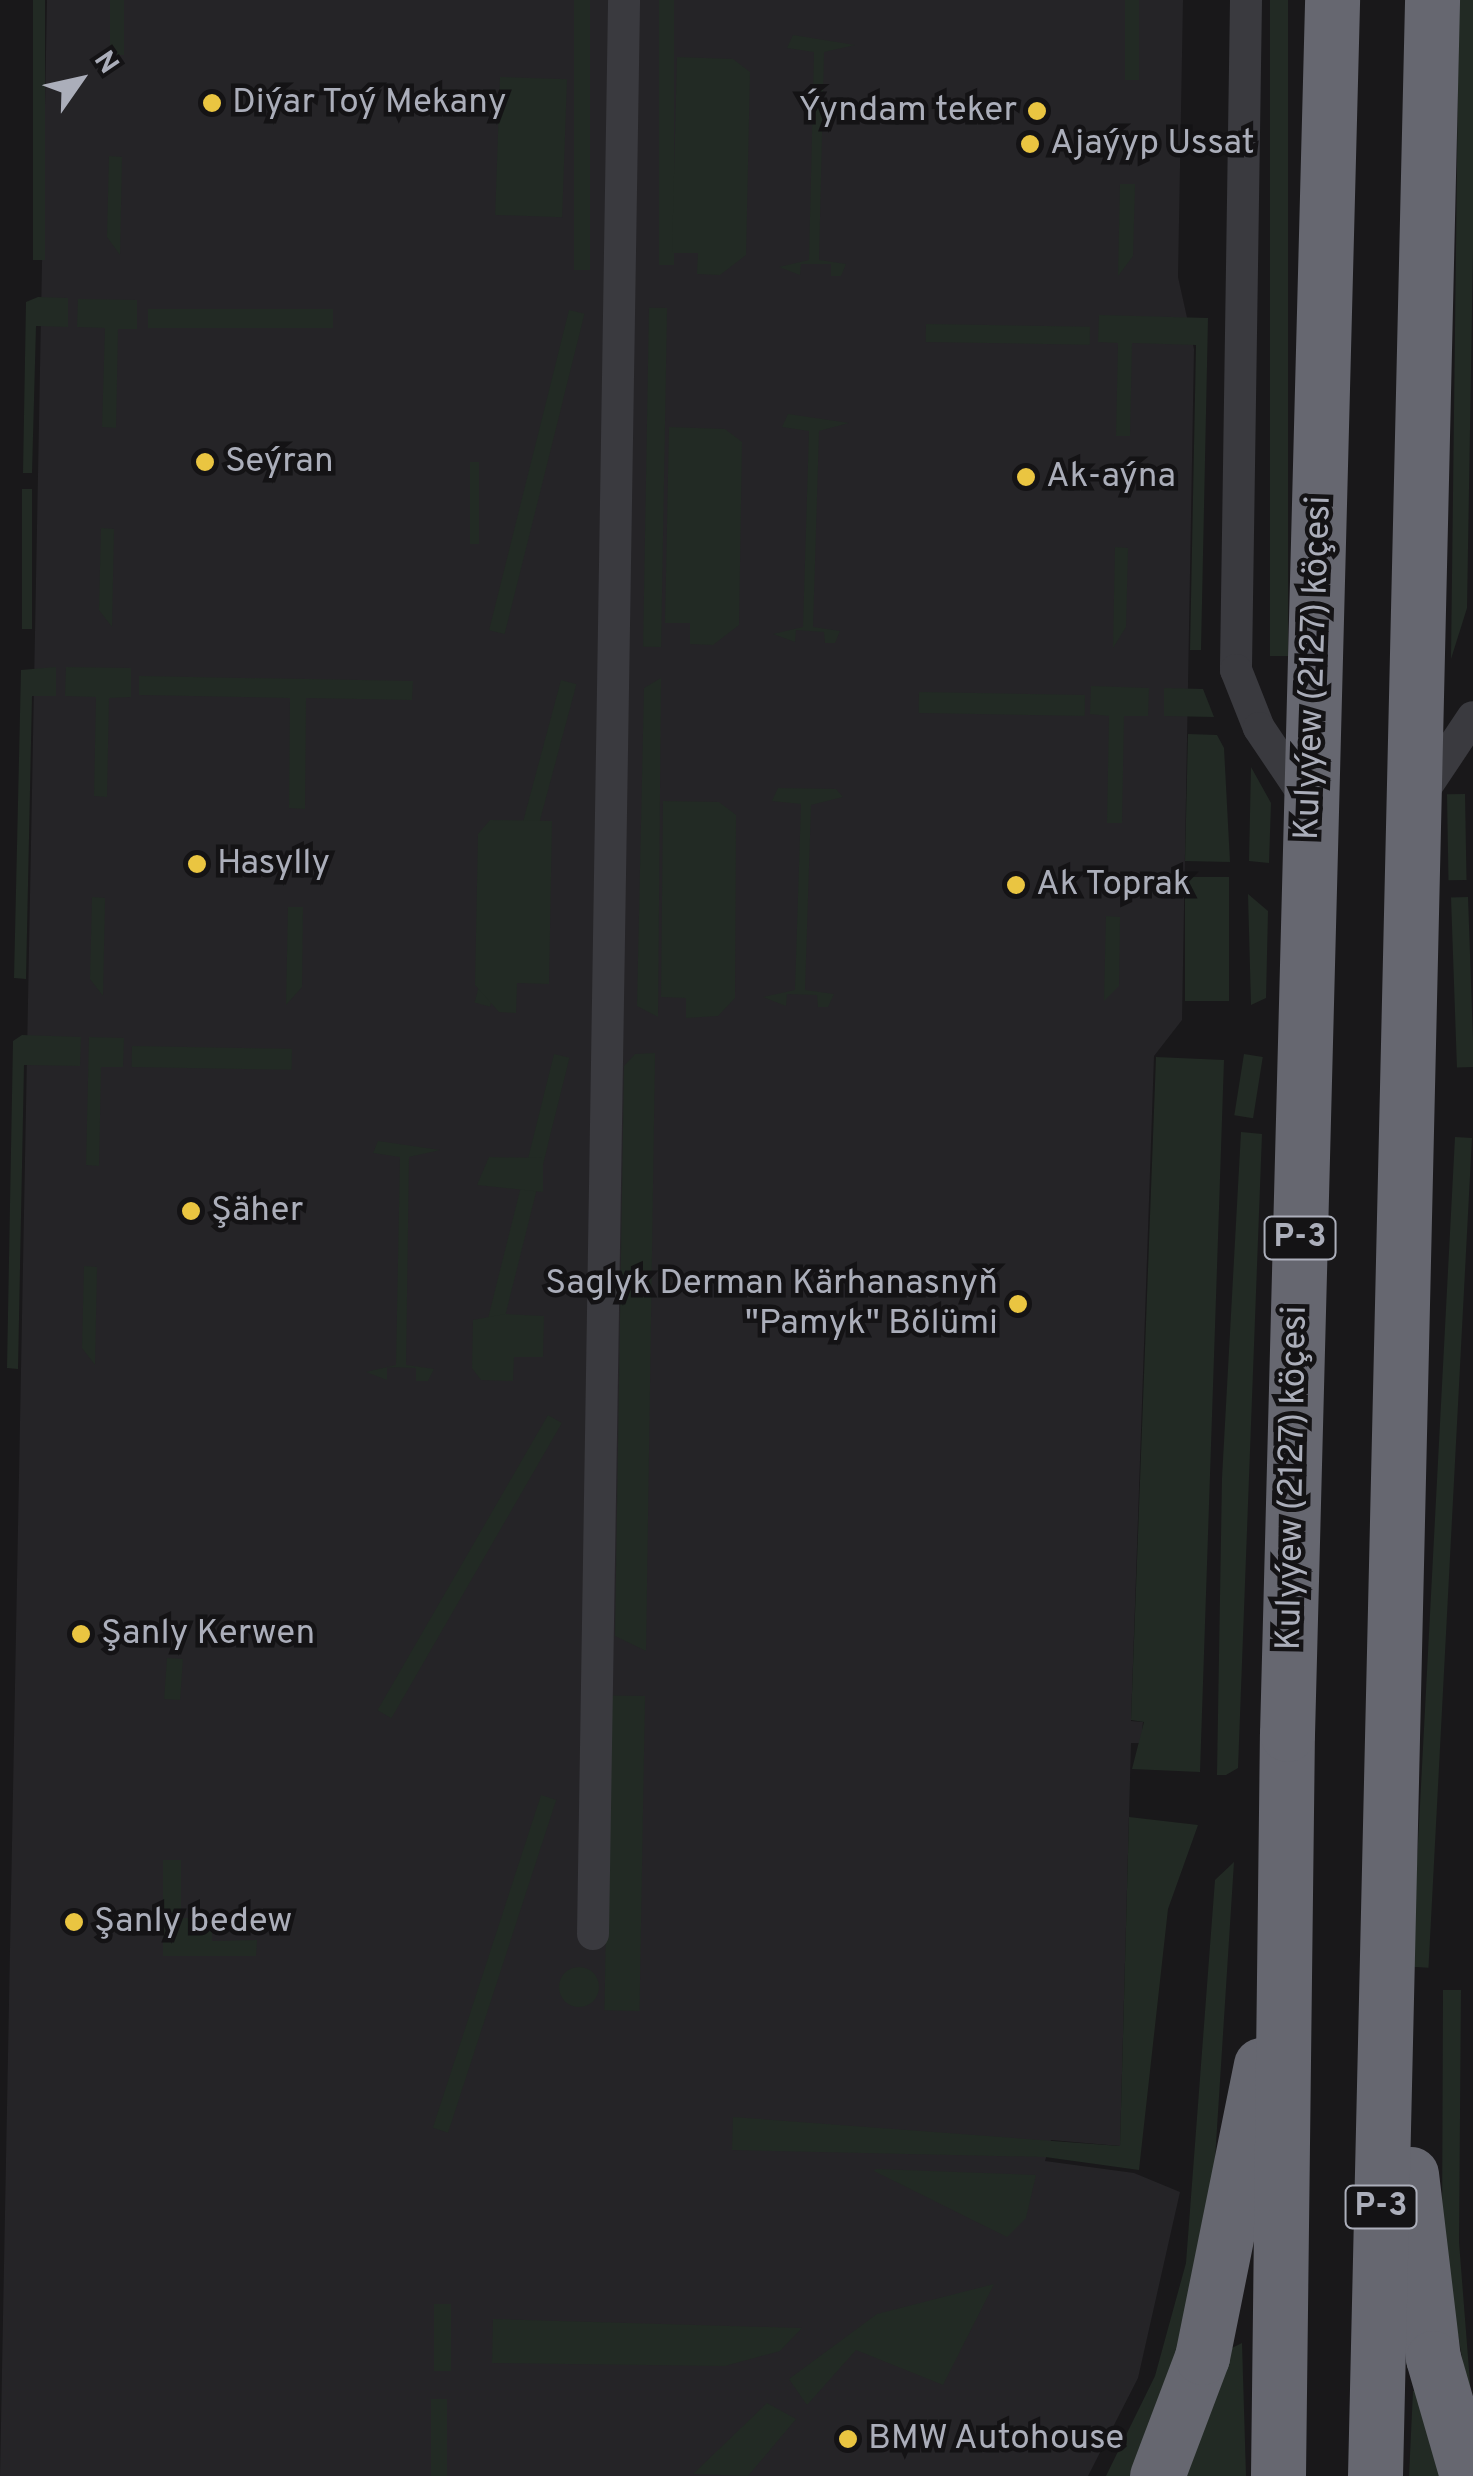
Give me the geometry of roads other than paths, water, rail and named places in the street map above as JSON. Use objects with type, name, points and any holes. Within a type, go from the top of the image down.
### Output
[{"type":"highway","name":"Kulyýew (2127) köçesi","points":[[1278,2476],[1310,804],[1332,0]]},
{"type":"highway","name":"P-3","points":[[1375,2476],[1408,814],[1432,0]]},
{"type":"highway","points":[[1157,2476],[1219,2290],[1290,1909]]},
{"type":"highway","points":[[1388,1937],[1433,2358],[1468,2476]]},
{"type":"street","points":[[593,1934],[624,0]]},
{"type":"street","points":[[1246,0],[1236,670],[1259,728],[1310,804]]},
{"type":"street","points":[[1408,814],[1473,717]]},
{"type":"place","name":"Diýar Toý Mekany","points":[[212,103]]},
{"type":"place","name":"Ýyndam teker","points":[[1037,111]]},
{"type":"place","name":"Ajaýyp Ussat","points":[[1030,144]]},
{"type":"place","name":"Seýran","points":[[205,462]]},
{"type":"place","name":"Ak-aýna","points":[[1026,477]]},
{"type":"place","name":"Hasylly","points":[[197,864]]},
{"type":"place","name":"Ak Toprak","points":[[1016,885]]},
{"type":"place","name":"Şäher","points":[[191,1211]]},
{"type":"place","name":"Saglyk Derman Kärhanasnyň \"Pamyk\" Bölümi","points":[[1018,1304]]},
{"type":"place","name":"Şanly Kerwen","points":[[81,1634]]},
{"type":"place","name":"Şanly bedew","points":[[74,1922]]},
{"type":"place","name":"BMW Autohouse","points":[[848,2439]]}]
